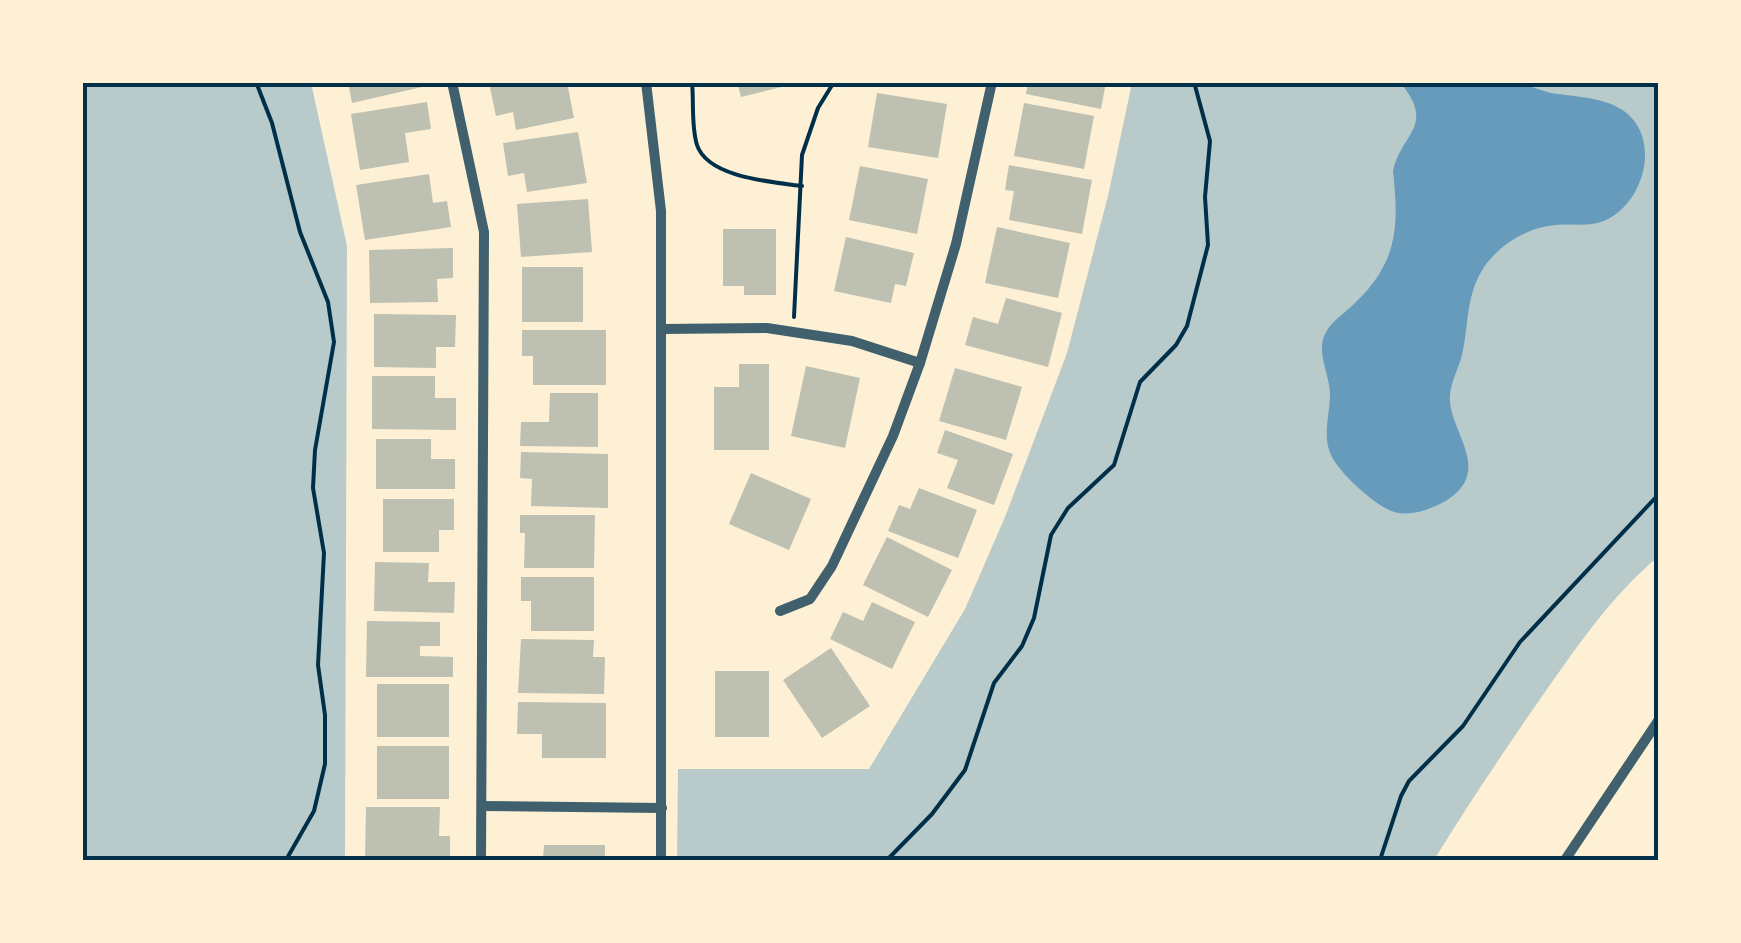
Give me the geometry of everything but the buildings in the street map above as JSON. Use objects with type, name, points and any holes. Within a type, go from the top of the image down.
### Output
[{"type":"street","points":[[452,82],[484,232],[482,860]]},
{"type":"street","points":[[646,82],[661,212],[660,860]]},
{"type":"street","points":[[780,611],[810,598],[832,566],[893,436],[956,244],[992,82]]},
{"type":"street","points":[[660,329],[766,328],[852,341],[920,362]]},
{"type":"street","points":[[1565,860],[1658,721]]},
{"type":"street","points":[[482,806],[662,808]]},
{"type":"path","points":[[256,82],[272,123],[300,232],[328,302],[334,342],[315,450],[313,488],[324,553],[318,665],[326,715],[325,764],[314,812],[286,860]]},
{"type":"path","points":[[692,82],[695,136],[705,158],[732,174],[802,186]]},
{"type":"path","points":[[793,332],[802,155],[818,108],[834,82]]},
{"type":"path","points":[[887,860],[932,814],[965,770],[994,683],[1022,646],[1034,618],[1051,535],[1068,508],[1114,465],[1140,382],[1176,344],[1187,326],[1208,245],[1205,197],[1210,141],[1194,82]]},
{"type":"path","points":[[1380,860],[1401,796],[1410,781],[1463,726],[1520,642],[1658,495]]},
{"type":"shaded area","points":[[82,83],[311,83],[347,246],[345,860],[83,860]]},
{"type":"shaded area","points":[[1132,83],[1658,83],[1658,557],[1611,603],[1584,638],[1434,860],[677,860],[678,769],[869,769],[965,609],[1005,517],[1067,353],[1108,196]]},
{"type":"water","points":[[1515,82],[1601,101],[1624,111],[1635,123],[1645,152],[1639,184],[1621,210],[1595,223],[1545,227],[1523,234],[1495,254],[1481,272],[1472,293],[1464,348],[1450,395],[1466,451],[1466,478],[1458,491],[1442,503],[1421,511],[1398,513],[1360,490],[1331,455],[1327,433],[1329,388],[1322,343],[1327,331],[1369,288],[1388,258],[1396,209],[1393,171],[1416,120],[1416,110],[1401,83]]}]
